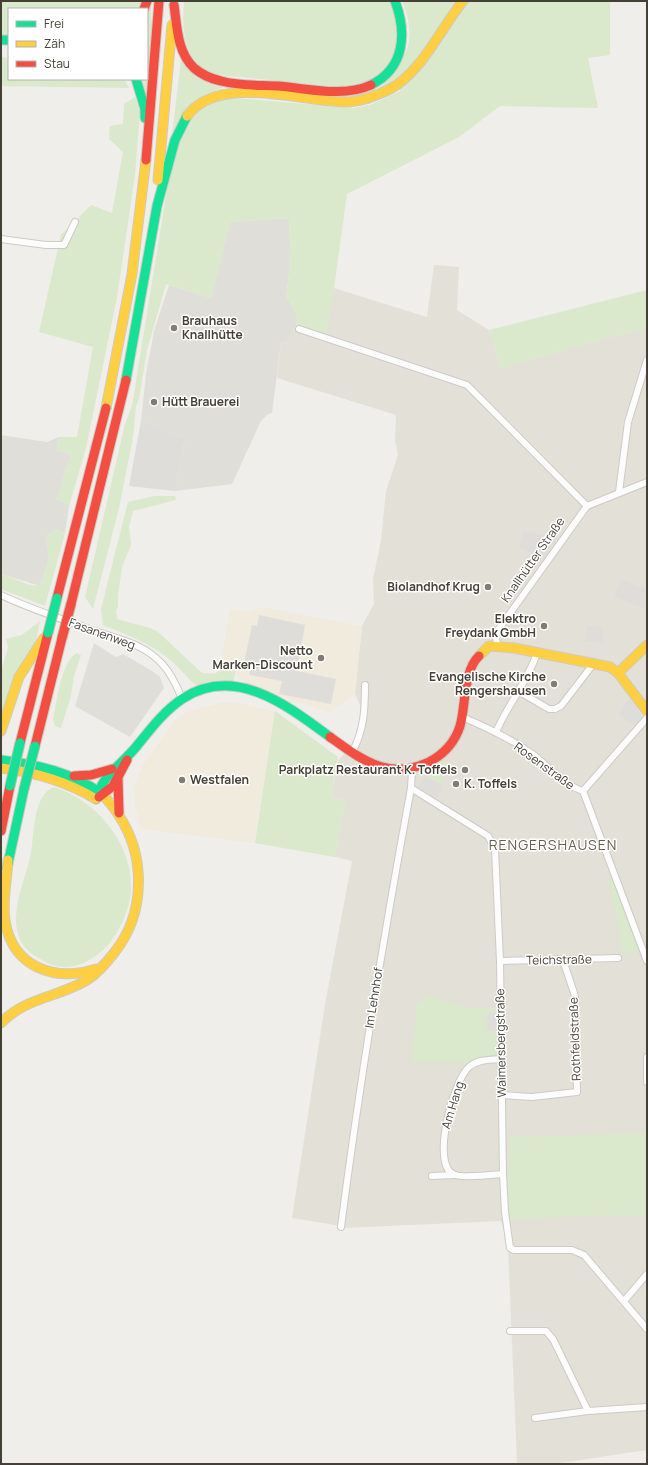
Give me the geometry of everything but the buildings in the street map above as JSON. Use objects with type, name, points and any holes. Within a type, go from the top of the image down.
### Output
[{"type":"main road","points":[[1,831],[20,743],[57,598],[80,516],[111,387],[132,275],[151,112],[159,1]]},
{"type":"main road","points":[[174,3],[182,48],[190,63],[202,74],[226,82],[330,91],[366,87],[381,82],[392,70],[399,59],[403,28],[399,10],[395,1]]},
{"type":"main road","points":[[152,224],[162,182],[180,129],[186,118],[200,103],[221,93],[234,92],[350,102],[377,97],[399,85],[410,74],[463,1]]},
{"type":"main road","points":[[1,900],[8,860],[24,789],[121,400],[135,333],[152,224],[174,3]]},
{"type":"main road","points":[[136,80],[145,109],[144,169]]},
{"type":"main road","points":[[1,731],[19,677],[48,633]]},
{"type":"main road","points":[[127,831],[99,794],[100,784],[129,755],[161,717],[182,699],[201,690],[239,687],[255,690],[287,706],[366,763],[394,770],[412,769],[441,755],[451,745],[459,731],[474,664],[484,650],[490,646],[497,645],[610,667],[618,673],[647,711]]},
{"type":"main road","points":[[618,673],[647,645]]},
{"type":"main road","points":[[1,768],[53,777],[99,794],[108,792],[118,779],[129,755]]},
{"type":"main road","points":[[1,760],[52,768],[74,776],[99,794],[119,814]]},
{"type":"main road","points":[[74,776],[100,773],[116,767]]},
{"type":"main road","points":[[1,1022],[10,1013],[23,1005],[80,985],[94,976],[120,947],[131,928],[139,896],[138,862],[119,814],[117,793],[118,779]]},
{"type":"main road","points":[[8,860],[6,922],[12,942],[25,959],[43,971],[64,976],[85,974],[106,964]]},
{"type":"street","points":[[1,239],[46,245],[64,245],[74,222]]},
{"type":"street","points":[[299,329],[467,386],[587,506],[620,492],[634,489],[647,482]]},
{"type":"street","points":[[620,492],[628,422],[647,360]]},
{"type":"street","name":"Knallhütter Straße","points":[[497,645],[496,637],[498,630],[587,506]]},
{"type":"street","name":"Fasanenweg","points":[[1,595],[134,644],[156,657],[174,680],[182,699]]},
{"type":"street","points":[[496,732],[504,712],[533,666],[537,653]]},
{"type":"street","points":[[518,691],[550,709],[554,709],[561,706],[594,663]]},
{"type":"street","points":[[352,753],[361,737],[365,705],[365,685]]},
{"type":"street","name":"Rosenstraße","points":[[462,717],[496,732],[530,753],[571,785],[583,791],[647,718]]},
{"type":"street","name":"Im Lehnhof","points":[[340,1227],[357,1099],[382,947],[411,788],[412,769]]},
{"type":"street","name":"Waimersbergstraße","points":[[411,788],[488,836],[495,849],[500,961],[503,1174],[505,1212],[510,1248],[514,1250],[572,1250],[584,1254],[624,1301]]},
{"type":"street","points":[[583,791],[647,961]]},
{"type":"street","name":"Teichstraße","points":[[500,961],[618,958]]},
{"type":"street","name":"Rothfeldstraße","points":[[501,1095],[532,1097],[577,1092],[575,996],[563,960]]},
{"type":"street","points":[[647,1057],[647,1082]]},
{"type":"street","name":"Am Hang","points":[[455,1175],[446,1170],[443,1162],[444,1130],[462,1076],[469,1067],[479,1061],[501,1059]]},
{"type":"street","points":[[432,1176],[503,1174]]},
{"type":"street","points":[[647,1274],[624,1301],[647,1329]]},
{"type":"street","points":[[510,1331],[546,1331],[553,1339],[588,1411]]},
{"type":"street","points":[[535,1418],[588,1411],[647,1407]]},
{"type":"shaded area","points":[[289,218],[291,256],[286,299],[290,301],[292,308],[297,314],[296,326],[287,342],[281,343],[272,413],[267,415],[261,421],[232,484],[175,491],[185,438],[141,421],[146,374],[154,331],[169,285],[211,298],[230,222]]},
{"type":"shaded area","points":[[434,265],[459,267],[457,310],[489,330],[501,368],[647,327],[647,1450],[554,1464],[517,1464],[508,1247],[501,1221],[343,1228],[335,1225],[292,1218],[325,1004],[352,861],[335,857],[345,800],[331,796],[338,761],[357,739],[362,709],[355,694],[362,626],[374,604],[373,579],[381,540],[386,491],[398,455],[395,440],[396,415],[277,378],[281,343],[287,342],[296,326],[325,335],[334,288],[427,317]]},
{"type":"shaded area","points":[[141,421],[185,438],[175,491],[129,486]]},
{"type":"shaded area","points":[[1,435],[47,442],[59,437],[57,450],[71,454],[57,499],[69,506],[65,533],[56,529],[46,536],[49,558],[40,586],[1,574]]},
{"type":"shaded area","points":[[524,531],[558,538],[544,557],[519,548]]},
{"type":"shaded area","points":[[621,580],[647,589],[647,609],[614,597]]},
{"type":"shaded area","points":[[262,607],[362,626],[355,694],[329,713],[246,684],[222,658],[230,609],[249,612]]},
{"type":"shaded area","points":[[259,615],[305,625],[297,671],[336,679],[331,704],[279,694],[282,681],[249,675],[250,669],[243,668],[252,625],[257,626]]},
{"type":"shaded area","points":[[588,626],[603,627],[604,643],[584,641]]},
{"type":"shaded area","points":[[94,643],[114,656],[117,657],[123,654],[160,677],[164,688],[130,737],[75,706]]},
{"type":"shaded area","points":[[629,698],[635,704],[641,717],[635,726],[618,714]]},
{"type":"shaded area","points":[[224,702],[243,704],[275,711],[254,843],[141,829],[135,805],[134,786],[142,766],[174,722],[186,712]]},
{"type":"shaded area","points":[[425,776],[444,786],[437,798],[418,788]]},
{"type":"shaded area","points":[[488,1013],[498,1013],[498,1030],[488,1030]]},
{"type":"green space","points":[[1,1],[144,1],[141,8],[8,8],[8,38],[1,37]]},
{"type":"green space","points":[[184,1],[390,1],[397,22],[396,52],[389,67],[378,79],[342,87],[228,76],[212,73],[198,66],[190,54],[185,39],[183,21]]},
{"type":"green space","points":[[402,1],[610,1],[610,55],[588,58],[598,108],[500,106],[459,137],[347,194],[334,288],[325,335],[296,326],[297,314],[292,308],[290,301],[286,299],[291,256],[289,218],[230,222],[211,298],[166,284],[147,350],[139,399],[136,406],[133,437],[119,508],[93,609],[85,597],[125,424],[132,406],[167,190],[180,138],[195,111],[222,97],[354,108],[370,105],[400,91],[395,84],[362,97],[332,96],[375,90],[386,82],[392,75],[405,53],[409,40],[408,20]]},
{"type":"green space","points":[[151,4],[152,36],[148,109],[139,80],[148,80],[148,10]]},
{"type":"green space","points":[[1,57],[8,58],[8,80],[125,80],[129,88],[1,86]]},
{"type":"green space","points":[[181,60],[196,78],[224,87],[203,95],[172,135]]},
{"type":"green space","points":[[135,97],[140,112],[135,175],[117,297],[86,448],[69,506],[57,499],[71,454],[57,450],[59,437],[77,437],[93,347],[39,332],[61,235],[91,205],[112,213],[123,152],[109,139],[110,126],[123,124],[124,104]]},
{"type":"green space","points":[[647,290],[647,327],[501,368],[489,330]]},
{"type":"green space","points":[[155,496],[175,496],[176,500],[133,511],[129,526],[131,545],[122,567],[118,606],[116,611],[117,619],[150,628],[158,632],[202,673],[215,674],[223,668],[236,669],[233,683],[220,682],[196,685],[162,653],[137,639],[103,625],[101,609],[128,502]]},
{"type":"green space","points":[[56,529],[65,533],[45,606],[1,589],[1,574],[30,585],[40,586],[49,558],[46,536]]},
{"type":"green space","points":[[40,621],[36,641],[1,718],[1,671],[8,648],[6,639],[22,635]]},
{"type":"green space","points":[[77,653],[81,655],[74,676],[71,696],[61,728],[55,726],[53,719],[60,683],[67,664]]},
{"type":"green space","points":[[275,711],[338,757],[331,796],[345,800],[335,857],[255,843]]},
{"type":"green space","points":[[441,760],[449,767],[440,784],[423,774],[428,768]]},
{"type":"green space","points":[[54,787],[69,793],[84,802],[109,826],[125,855],[130,871],[131,896],[127,911],[117,932],[109,944],[100,953],[83,963],[71,967],[53,965],[37,957],[26,948],[19,937],[16,924],[19,898],[32,850],[35,818],[41,799]]},
{"type":"green space","points":[[615,880],[641,951],[623,954],[608,881]]},
{"type":"green space","points":[[429,996],[470,1008],[493,1008],[494,1012],[487,1011],[486,1032],[497,1033],[496,1057],[466,1063],[415,1062],[411,1058],[418,1004]]},
{"type":"green space","points":[[647,1133],[647,1215],[582,1216],[509,1220],[507,1200],[510,1137]]},
{"type":"traffic: fast","points":[[371,85],[382,78],[391,69],[397,59],[400,49],[402,37],[401,25],[395,1]]},
{"type":"traffic: fast","points":[[1,40],[8,40]]},
{"type":"traffic: fast","points":[[136,80],[145,109],[145,118]]},
{"type":"traffic: fast","points":[[126,380],[157,206],[175,140],[187,116]]},
{"type":"traffic: fast","points":[[48,633],[57,598]]},
{"type":"traffic: fast","points":[[96,799],[107,777],[163,715],[182,699],[202,689],[222,686],[241,687],[260,693],[297,713],[330,737]]},
{"type":"traffic: fast","points":[[10,786],[20,743]]},
{"type":"traffic: fast","points":[[24,789],[35,746]]},
{"type":"traffic: fast","points":[[1,760],[28,764],[66,775],[90,786],[102,794]]},
{"type":"traffic: fast","points":[[7,868],[24,789]]},
{"type":"traffic: slow","points":[[187,116],[201,103],[219,95],[240,92],[286,95],[349,102],[365,99],[390,89],[401,82],[421,61],[463,1]]},
{"type":"traffic: slow","points":[[158,180],[172,25]]},
{"type":"traffic: slow","points":[[106,408],[132,274],[146,160]]},
{"type":"traffic: slow","points":[[1,731],[19,677],[44,638]]},
{"type":"traffic: slow","points":[[618,673],[647,645]]},
{"type":"traffic: slow","points":[[479,656],[489,646],[514,648],[610,667],[618,673],[647,711]]},
{"type":"traffic: slow","points":[[1,768],[50,778],[73,787],[96,799]]},
{"type":"traffic: slow","points":[[1,1023],[21,1008],[76,986],[87,980],[108,960],[125,937],[137,903],[137,866],[134,848],[127,830],[113,806],[103,795]]},
{"type":"traffic: slow","points":[[8,860],[4,913],[10,937],[17,950],[26,960],[38,968],[51,972],[66,974],[81,973],[96,969]]},
{"type":"traffic: jam","points":[[144,8],[147,1]]},
{"type":"traffic: jam","points":[[146,160],[159,1]]},
{"type":"traffic: jam","points":[[174,5],[181,47],[188,62],[200,73],[211,78],[235,84],[277,86],[337,92],[360,89],[371,85]]},
{"type":"traffic: jam","points":[[71,604],[126,380]]},
{"type":"traffic: jam","points":[[57,598],[106,408]]},
{"type":"traffic: jam","points":[[62,638],[71,604]]},
{"type":"traffic: jam","points":[[20,743],[48,633]]},
{"type":"traffic: jam","points":[[35,746],[62,638]]},
{"type":"traffic: jam","points":[[330,737],[365,760],[389,769],[415,767],[429,762],[448,747],[458,732],[462,718],[470,670],[479,656]]},
{"type":"traffic: jam","points":[[99,797],[113,786],[127,760]]},
{"type":"traffic: jam","points":[[74,776],[91,775],[112,769]]},
{"type":"traffic: jam","points":[[118,779],[119,813]]},
{"type":"traffic: jam","points":[[1,831],[10,786]]},
{"type":"place","name":"Brauhaus Knallhütte","points":[[174,328]]},
{"type":"place","name":"Hütt Brauerei","points":[[154,402]]},
{"type":"place","name":"Biolandhof Krug","points":[[488,587]]},
{"type":"place","name":"Elektro Freydank GmbH","points":[[544,626]]},
{"type":"place","name":"Netto Marken-Discount","points":[[321,658]]},
{"type":"place","name":"Evangelische Kirche Rengershausen","points":[[554,684]]},
{"type":"place","name":"Parkplatz Restaurant K. Toffels","points":[[465,770]]},
{"type":"place","name":"Westfalen","points":[[182,780]]},
{"type":"place","name":"K. Toffels","points":[[456,784]]},
{"type":"district","name":"RENGERSHAUSEN","points":[[553,845]]}]
